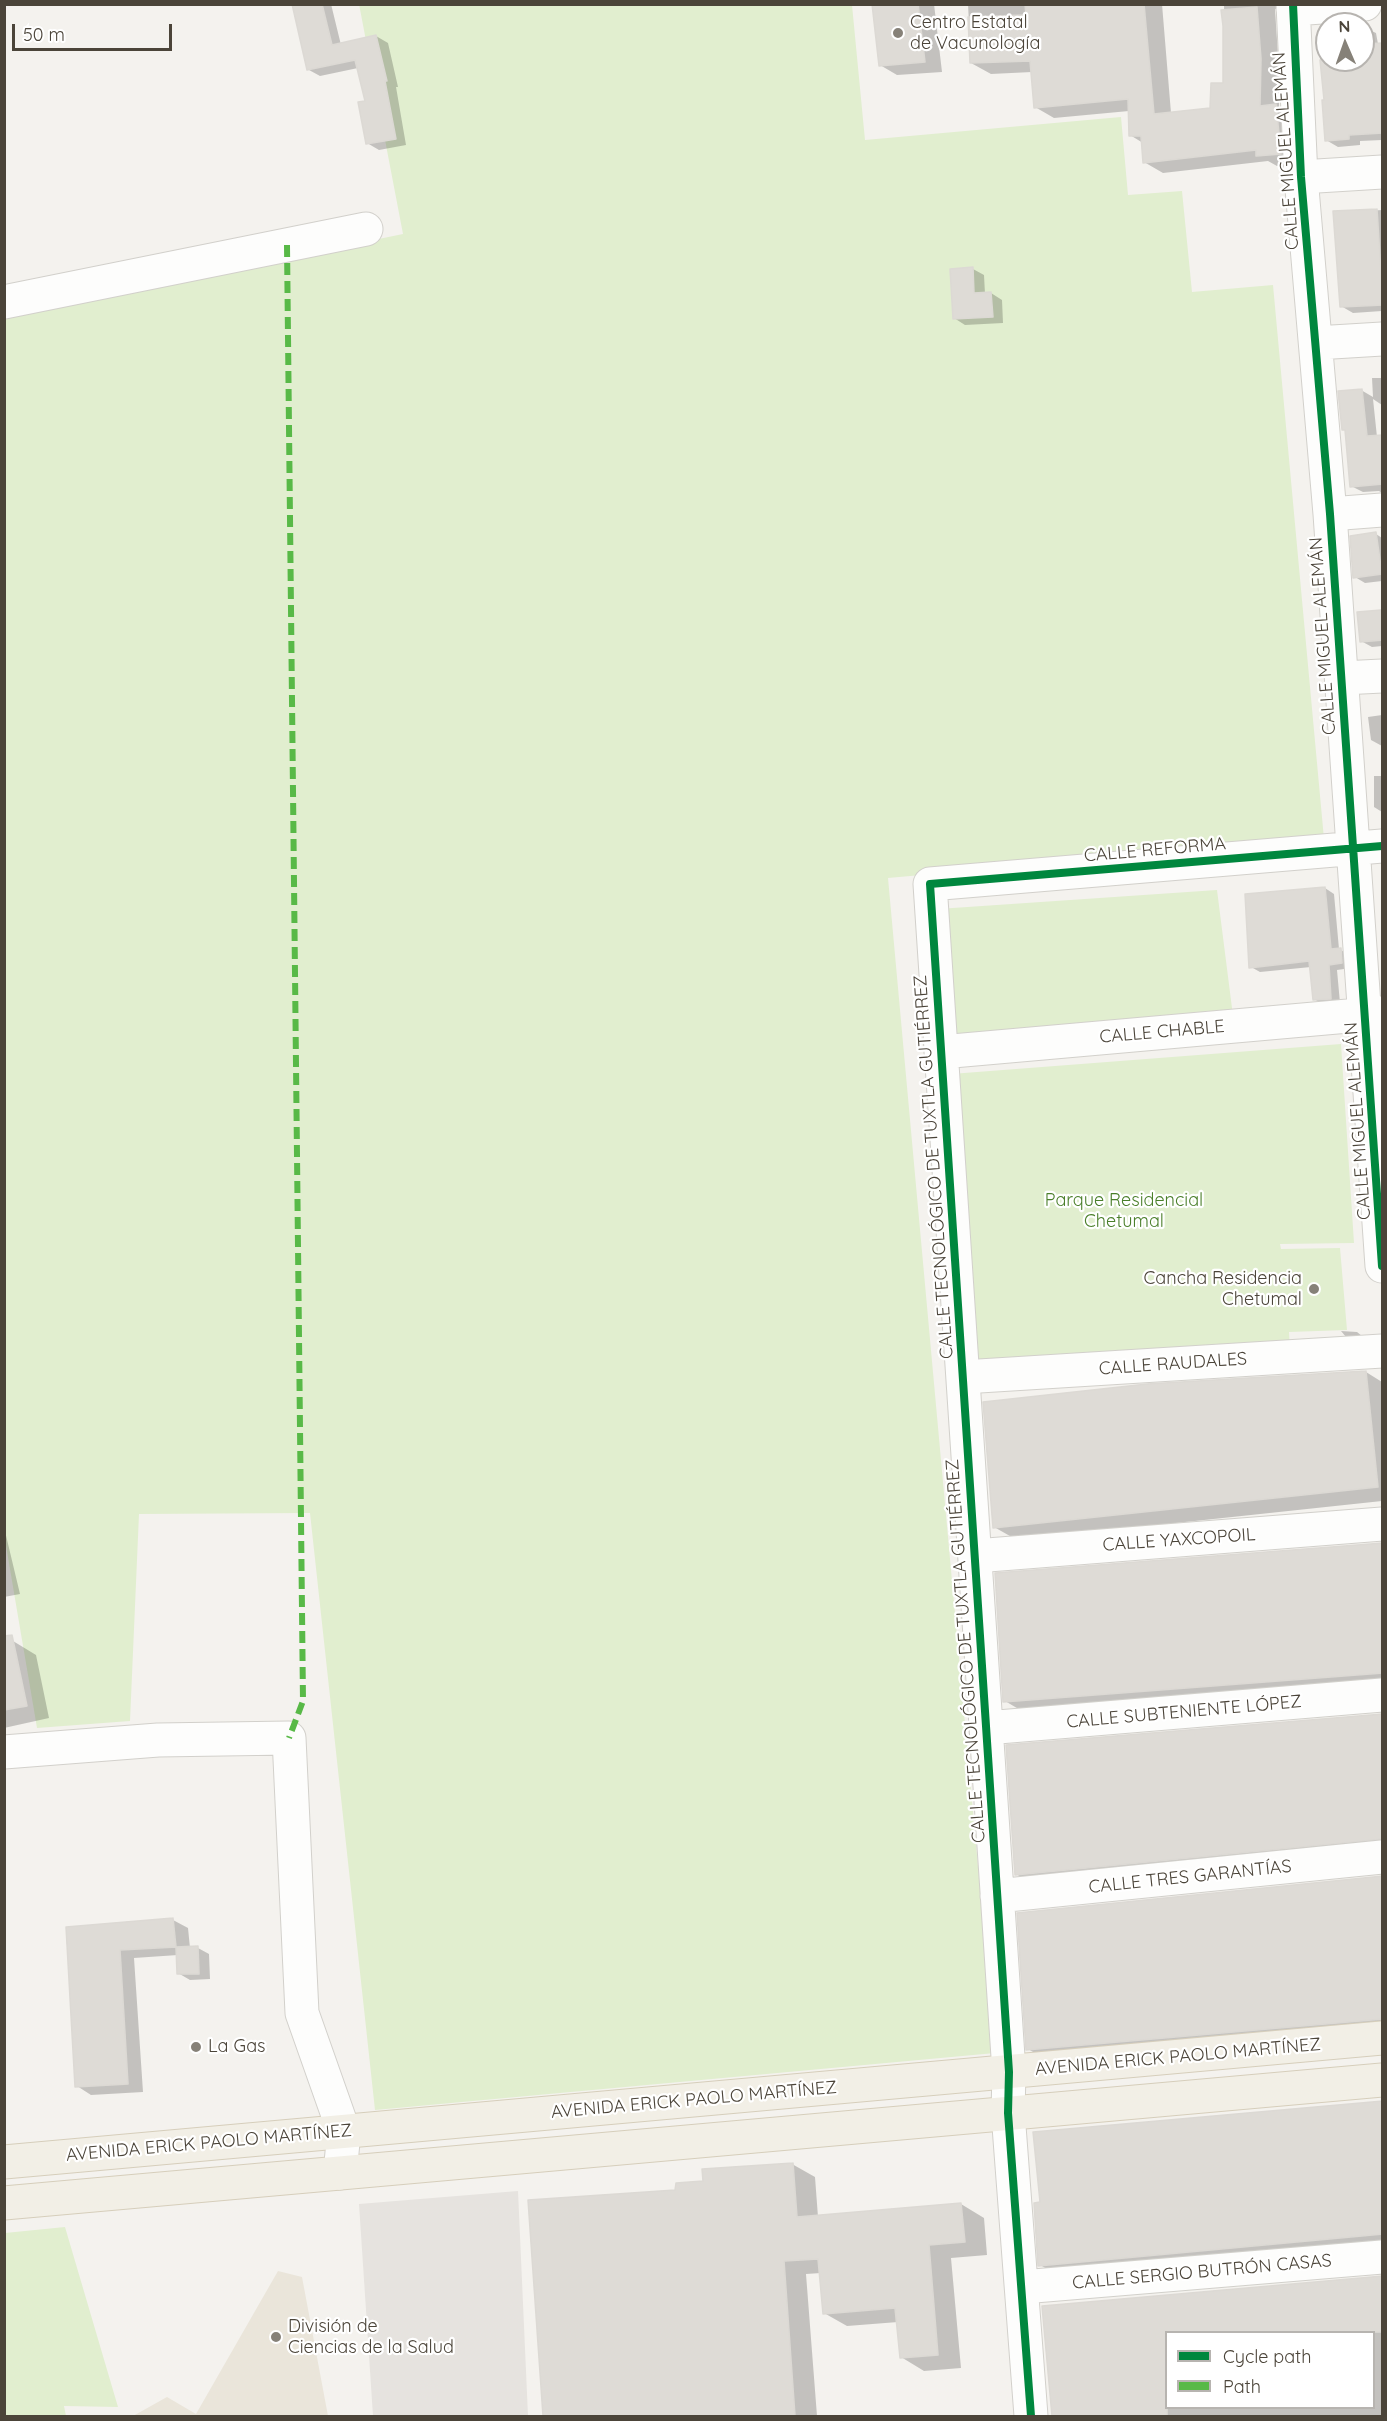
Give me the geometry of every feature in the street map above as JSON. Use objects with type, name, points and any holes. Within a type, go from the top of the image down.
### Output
[{"type":"main road","name":"AVENIDA ERICK PAOLO MARTÍNEZ","points":[[4,2162],[1383,2038]]},
{"type":"main road","points":[[4,2203],[1383,2080]]},
{"type":"street","points":[[1293,7],[1365,4]]},
{"type":"street","name":"CALLE MIGUEL ALEMÁN","points":[[1293,7],[1301,177],[1342,678],[1367,847],[1383,1266]]},
{"type":"street","points":[[1301,177],[1383,172]]},
{"type":"street","points":[[4,302],[366,229]]},
{"type":"street","points":[[1316,343],[1383,339]]},
{"type":"street","points":[[1330,514],[1383,510]]},
{"type":"street","points":[[1342,678],[1383,676]]},
{"type":"street","name":"CALLE REFORMA","points":[[930,884],[1367,847]]},
{"type":"street","name":"CALLE TECNOLÓGICO DE TUXTLA GUTIÉRREZ","points":[[930,884],[1009,2072],[1008,2113],[1031,2416]]},
{"type":"street","name":"CALLE CHABLE","points":[[941,1052],[1374,1013]]},
{"type":"street","name":"CALLE RAUDALES","points":[[963,1377],[1383,1351]]},
{"type":"street","name":"CALLE YAXCOPOIL","points":[[975,1556],[1383,1524]]},
{"type":"street","name":"CALLE SUBTENIENTE LÓPEZ","points":[[986,1728],[1383,1695]]},
{"type":"street","points":[[4,1752],[158,1740],[289,1738],[302,2013],[344,2132],[340,2173]]},
{"type":"street","name":"CALLE TRES GARANTÍAS","points":[[997,1896],[1383,1857]]},
{"type":"street","name":"CALLE SERGIO BUTRÓN CASAS","points":[[1022,2287],[1383,2257]]},
{"type":"shaded area","points":[[518,2191],[528,2416],[373,2416],[359,2204]]},
{"type":"shaded area","name":"División de Ciencias de la Salud","points":[[278,2271],[302,2277],[328,2416],[133,2416],[167,2397],[196,2414]]},
{"type":"green space","points":[[359,4],[852,5],[865,140],[1121,117],[1128,195],[1182,191],[1192,292],[1273,285],[1324,839],[888,878],[995,2053],[375,2110],[310,1513],[139,1514],[130,1721],[37,1728],[4,1534],[4,316],[403,234]]},
{"type":"green space","points":[[1217,890],[1233,1016],[947,1044],[938,909]]},
{"type":"green space","name":"Parque Residencial Chetumal","points":[[1341,1044],[1354,1243],[1280,1244],[1281,1249],[1340,1248],[1347,1330],[1289,1332],[1290,1350],[968,1371],[951,1074]]},
{"type":"green space","points":[[65,2227],[118,2407],[64,2406],[66,2416],[5,2416],[5,2233]]},
{"type":"building","points":[[292,4],[322,4],[332,45],[376,35],[387,81],[385,81],[396,139],[366,144],[358,102],[365,101],[355,60],[307,70]]},
{"type":"building","name":"Centro Estatal de Vacunología","points":[[872,4],[918,4],[925,62],[879,66]]},
{"type":"building","points":[[1025,4],[1144,4],[1154,114],[1210,108],[1211,83],[1223,83],[1221,10],[1257,7],[1261,59],[1260,106],[1276,104],[1281,154],[1256,156],[1256,150],[1143,163],[1141,136],[1129,136],[1128,99],[1034,108],[1030,61],[970,63],[968,17],[1026,15]]},
{"type":"building","points":[[1375,43],[1383,43],[1383,133],[1349,135],[1349,139],[1325,141],[1321,72],[1375,72]]},
{"type":"building","points":[[1377,209],[1383,305],[1340,307],[1333,211]]},
{"type":"building","points":[[973,267],[974,293],[991,292],[993,317],[953,319],[950,269]]},
{"type":"building","points":[[1362,389],[1367,436],[1383,435],[1383,484],[1350,487],[1345,430],[1342,430],[1338,391]]},
{"type":"building","points":[[1376,532],[1382,574],[1353,578],[1350,536]]},
{"type":"building","points":[[1381,610],[1383,640],[1360,642],[1357,612]]},
{"type":"building","points":[[1325,887],[1331,949],[1341,948],[1342,963],[1329,965],[1331,999],[1313,1000],[1309,961],[1249,968],[1245,894]]},
{"type":"building","points":[[1366,1371],[1378,1487],[993,1528],[983,1402],[1147,1384]]},
{"type":"building","points":[[1383,1543],[1383,1673],[1003,1702],[995,1573]]},
{"type":"building","points":[[12,1635],[27,1706],[4,1710],[4,1636]]},
{"type":"building","points":[[1383,1714],[1383,1839],[1015,1875],[1006,1745]]},
{"type":"building","points":[[1383,1876],[1383,2019],[1026,2050],[1017,1913]]},
{"type":"building","points":[[173,1918],[176,1947],[120,1950],[128,2084],[75,2087],[66,1927]]},
{"type":"building","points":[[198,1946],[199,1974],[177,1974],[176,1947]]},
{"type":"building","points":[[1383,2101],[1383,2234],[1038,2266],[1034,2203],[1040,2202],[1033,2132]]},
{"type":"building","points":[[793,2163],[797,2217],[961,2203],[965,2242],[929,2245],[938,2355],[900,2358],[895,2308],[823,2314],[818,2259],[784,2261],[795,2416],[543,2416],[528,2200],[675,2190],[676,2183],[703,2181],[702,2169]]},
{"type":"building","points":[[1383,2276],[1383,2332],[1165,2331],[1165,2409],[1167,2409],[1167,2416],[1052,2416],[1042,2306]]},
{"type":"marked path","points":[[287,245],[303,1701],[289,1738]]},
{"type":"cycle path","points":[[1293,4],[1301,177],[1330,514],[1382,1266]]},
{"type":"cycle path","points":[[1031,2416],[1008,2113],[1009,2072],[930,884],[1382,846]]},
{"type":"place","name":"Centro Estatal de Vacunología","points":[[898,33]]},
{"type":"place","name":"Cancha Residencia Chetumal","points":[[1314,1289]]},
{"type":"place","name":"La Gas","points":[[196,2047]]},
{"type":"place","name":"División de Ciencias de la Salud","points":[[276,2337]]}]
